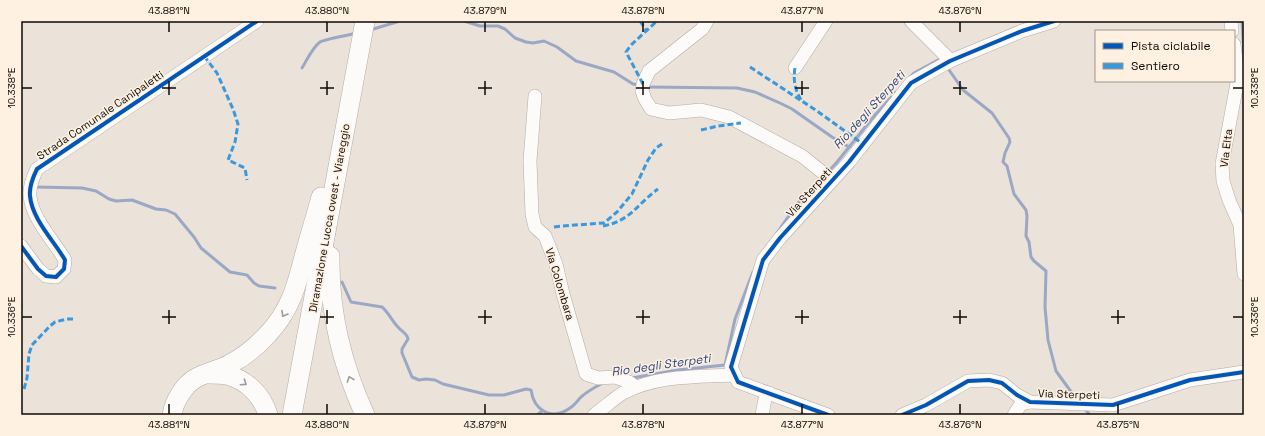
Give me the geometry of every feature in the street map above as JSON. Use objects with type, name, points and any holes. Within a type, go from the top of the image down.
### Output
[{"type":"highway","name":"Diramazione Lucca ovest - Viareggio","points":[[280,415],[304,319],[327,197],[348,79],[352,21]]},
{"type":"highway","name":"Diramazione Lucca ovest - Viareggio","points":[[348,79],[365,21]]},
{"type":"highway","points":[[327,197],[332,300],[337,329],[345,363],[365,415]]},
{"type":"highway","points":[[172,415],[176,401],[188,384],[196,378],[230,364],[240,358],[253,348],[280,321],[294,294],[327,197]]},
{"type":"highway","name":"Diramazione Lucca ovest - Viareggio","points":[[292,415],[304,319]]},
{"type":"highway","points":[[207,374],[226,375],[238,379],[246,384],[264,404],[268,415]]},
{"type":"street","name":"Strada Comunale Canipaletti","points":[[21,246],[38,269],[46,276],[56,277],[64,269],[66,260],[35,214],[30,195],[37,169],[257,21]]},
{"type":"street","points":[[707,21],[702,29],[649,70],[642,88],[645,99],[651,109],[669,114],[701,110],[729,117],[802,156],[827,176]]},
{"type":"street","points":[[795,68],[826,21]]},
{"type":"street","points":[[911,21],[947,62]]},
{"type":"street","name":"Via Sterpeti","points":[[735,375],[731,366],[763,260],[827,176],[878,126],[911,84],[947,62],[1022,31],[1054,21]]},
{"type":"street","name":"Via Elta","points":[[1235,52],[1238,78],[1222,164],[1223,181],[1229,200],[1240,225],[1244,274]]},
{"type":"street","name":"Via Colombara","points":[[535,96],[530,161],[532,214],[535,227],[545,236],[556,264],[586,374],[598,378],[618,379],[629,382],[636,387]]},
{"type":"street","name":"Via Sterpeti","points":[[902,415],[926,405],[968,381],[989,380],[1002,384],[1030,402],[1113,404],[1190,380],[1244,372]]},
{"type":"street","points":[[594,415],[622,394],[636,387],[656,381],[682,377],[735,375],[738,382],[828,415]]},
{"type":"street","points":[[762,415],[765,399],[769,393]]},
{"type":"street","points":[[1014,415],[1021,404],[1030,402]]},
{"type":"waterway","points":[[370,30],[400,21]]},
{"type":"waterway","points":[[464,21],[480,26],[498,26],[505,29],[515,38],[526,42],[533,43],[544,41],[557,47],[576,61],[614,72],[633,84],[639,85]]},
{"type":"waterway","points":[[1242,21],[1244,54]]},
{"type":"waterway","points":[[302,68],[312,51],[320,42],[357,33]]},
{"type":"waterway","name":"Rio degli Sterpeti","points":[[909,78],[914,73],[938,60]]},
{"type":"waterway","name":"Rio degli Sterpeti","points":[[947,67],[963,90],[992,113],[1009,138],[1010,142],[1003,162],[1007,166],[1014,194],[1026,210],[1026,236],[1029,242],[1031,257],[1046,271],[1045,307],[1048,340],[1056,371],[1077,400]]},
{"type":"waterway","points":[[646,87],[737,88],[755,92],[792,109],[849,147]]},
{"type":"waterway","name":"Rio degli Sterpeti","points":[[827,173],[896,92]]},
{"type":"waterway","name":"Rio degli Sterpeti","points":[[777,233],[797,204],[823,177]]},
{"type":"waterway","points":[[35,187],[82,188],[96,191],[109,199],[116,201],[132,200],[156,209],[166,210],[175,214],[201,248],[230,272],[247,275],[259,286],[275,288]]},
{"type":"waterway","name":"Rio degli Sterpeti","points":[[632,378],[678,370],[725,365],[735,319],[753,272]]},
{"type":"waterway","points":[[342,282],[351,302],[382,307],[396,325],[407,335],[408,339],[402,349],[402,353],[412,377],[419,380],[435,380],[443,384],[489,395],[504,395],[526,389],[531,390],[536,404],[545,412],[551,414],[557,414],[570,408],[581,397],[603,383]]},
{"type":"waterway","name":"Rio degli Sterpeti","points":[[1085,409],[1090,415]]},
{"type":"waterway","name":"Rio degli Sterpeti","points":[[537,415],[542,411]]},
{"type":"marked path","points":[[640,21],[646,30]]},
{"type":"marked path","points":[[643,84],[626,52],[631,45],[657,21]]},
{"type":"marked path","points":[[204,56],[217,73],[238,124],[235,142],[228,160],[245,168],[247,180]]},
{"type":"marked path","points":[[750,67],[817,111],[863,144]]},
{"type":"marked path","points":[[795,68],[795,85],[801,100]]},
{"type":"marked path","points":[[701,130],[741,123]]},
{"type":"marked path","points":[[554,227],[604,223],[617,212],[632,194],[648,160],[656,148],[662,144]]},
{"type":"marked path","points":[[603,226],[613,224],[627,216],[658,189]]},
{"type":"marked path","points":[[21,303],[21,309]]},
{"type":"marked path","points":[[24,389],[27,378],[29,354],[32,345],[55,322],[73,319]]},
{"type":"cycle path","points":[[21,246],[38,269],[46,276],[56,277],[64,269],[65,260],[44,230],[32,205],[30,189],[37,169],[257,21]]},
{"type":"cycle path","points":[[828,415],[738,382],[731,367],[763,260],[780,238],[849,162],[911,83],[950,61],[1022,31],[1054,21]]},
{"type":"cycle path","points":[[902,415],[926,405],[968,381],[989,380],[1002,383],[1017,395],[1030,402],[1113,405],[1190,380],[1244,372]]}]
